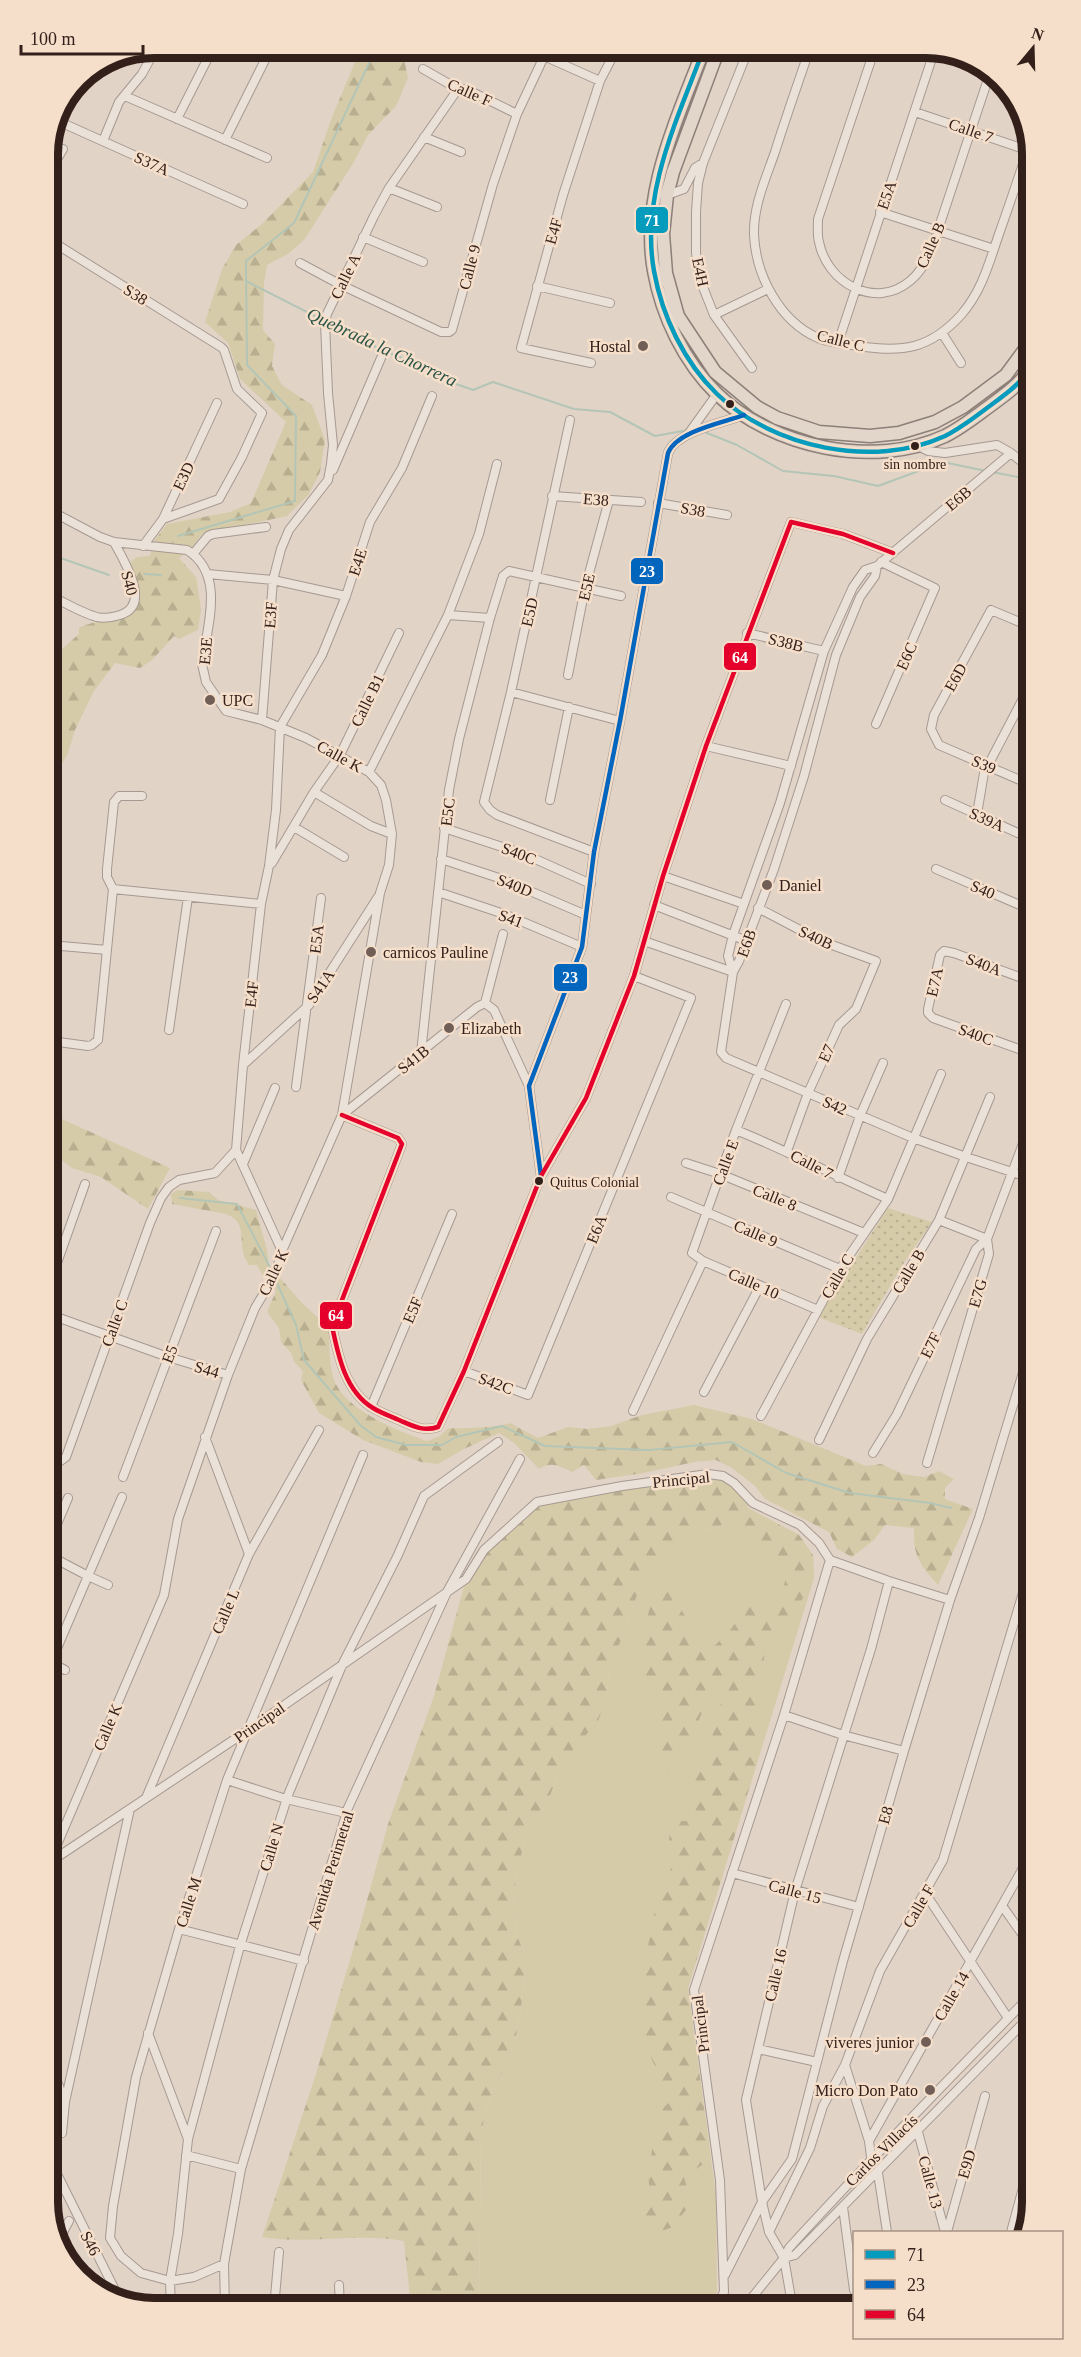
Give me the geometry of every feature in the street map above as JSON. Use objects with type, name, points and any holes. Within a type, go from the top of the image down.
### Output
[{"type":"main road","points":[[700,59],[657,180],[650,230],[654,270],[666,314],[689,359],[717,394],[744,415],[803,444],[859,452],[915,445],[944,436],[964,425],[1009,391],[1022,378]]},
{"type":"main road","points":[[715,59],[689,127],[668,195],[663,234],[666,273],[678,316],[710,366],[757,408],[777,418],[799,427],[870,436],[899,433],[935,422],[990,388],[1006,375],[1022,353]]},
{"type":"street","points":[[102,141],[119,102],[142,74],[150,58]]},
{"type":"street","points":[[177,119],[208,58]]},
{"type":"street","points":[[225,140],[266,58]]},
{"type":"street","name":"Calle 9","points":[[300,263],[441,332],[452,330],[472,253],[517,114],[543,58]]},
{"type":"street","points":[[558,59],[600,81]]},
{"type":"street","name":"E4F","points":[[591,363],[521,348],[537,286],[600,81],[612,59]]},
{"type":"street","name":"E4H","points":[[745,59],[703,163],[698,183],[696,254],[701,282],[714,315],[752,368]]},
{"type":"street","name":"Calle C","points":[[806,59],[758,203],[754,232],[757,260],[768,289],[784,311],[819,338],[838,343],[892,349],[917,347],[942,333],[961,315],[987,274],[1022,166]]},
{"type":"street","points":[[856,290],[840,281],[825,261],[818,241],[818,219],[871,59]]},
{"type":"street","name":"E5A","points":[[838,343],[932,59]]},
{"type":"street","name":"Calle F","points":[[423,69],[458,89],[466,89],[517,114]]},
{"type":"street","name":"Calle B","points":[[856,290],[875,292],[896,290],[910,282],[922,269],[938,230],[988,81]]},
{"type":"street","name":"Calle A","points":[[328,480],[333,445],[325,322],[363,237],[390,188],[458,89]]},
{"type":"street","points":[[125,96],[267,158]]},
{"type":"street","name":"Calle 7","points":[[915,112],[1022,149]]},
{"type":"street","name":"S37A","points":[[64,124],[243,204]]},
{"type":"street","points":[[424,137],[461,152]]},
{"type":"street","points":[[59,156],[63,149]]},
{"type":"street","name":"E4H","points":[[668,195],[684,189],[695,168],[703,163]]},
{"type":"street","points":[[390,188],[437,207]]},
{"type":"street","points":[[880,212],[994,249]]},
{"type":"street","points":[[363,237],[423,262]]},
{"type":"street","name":"S38","points":[[59,245],[224,350],[237,389],[262,413],[219,499],[163,519]]},
{"type":"street","points":[[537,286],[609,303]]},
{"type":"street","points":[[714,315],[768,289]]},
{"type":"street","points":[[942,333],[961,363]]},
{"type":"street","points":[[328,480],[344,449],[381,358]]},
{"type":"street","points":[[689,433],[717,394]]},
{"type":"street","name":"E4E","points":[[280,727],[322,655],[346,596],[370,522],[402,468],[432,396]]},
{"type":"street","name":"E3D","points":[[147,546],[163,519],[217,403]]},
{"type":"street","points":[[529,1086],[582,947],[594,852],[670,449],[677,440],[689,433],[744,415]]},
{"type":"street","name":"E5D","points":[[570,420],[552,496],[537,578],[484,802],[497,815],[594,852]]},
{"type":"street","points":[[915,445],[928,451],[945,453],[997,445],[1022,462]]},
{"type":"street","name":"E6B","points":[[734,972],[728,956],[733,936],[780,803],[824,651],[853,587],[865,570],[879,564],[893,553],[1011,453]]},
{"type":"street","points":[[369,772],[448,615],[479,534],[497,464]]},
{"type":"street","name":"E3F","points":[[262,720],[273,580],[281,549],[289,530],[299,515],[328,480]]},
{"type":"street","name":"E38","points":[[552,496],[641,502]]},
{"type":"street","name":"E5E","points":[[568,675],[585,588],[609,500]]},
{"type":"street","name":"S38","points":[[658,503],[727,515]]},
{"type":"street","points":[[59,515],[114,542],[190,552],[208,536],[266,526]]},
{"type":"street","points":[[342,1115],[398,1138],[402,1144],[332,1326],[336,1348],[350,1386],[371,1407],[421,1430],[438,1427],[464,1371],[542,1176],[586,1098],[634,976],[663,876],[706,746],[790,522],[843,534],[893,553]]},
{"type":"street","name":"S40","points":[[59,599],[100,618],[124,614],[130,609],[136,596],[131,576],[114,542]]},
{"type":"street","name":"E3E","points":[[190,552],[204,565],[211,589],[202,664],[203,675],[226,711],[280,727]]},
{"type":"street","name":"E6B","points":[[734,972],[774,869],[804,776],[836,655],[860,597],[875,576],[879,564]]},
{"type":"street","name":"E6C","points":[[876,724],[935,588],[879,564]]},
{"type":"street","name":"E5C","points":[[421,1053],[444,828],[459,738],[502,576],[508,571],[537,578]]},
{"type":"street","points":[[208,574],[273,580],[346,596]]},
{"type":"street","points":[[537,578],[621,596]]},
{"type":"street","name":"E6D","points":[[939,745],[931,729],[934,715],[991,610],[1022,623]]},
{"type":"street","points":[[448,615],[490,618]]},
{"type":"street","name":"Calle B1","points":[[269,866],[314,792],[340,755],[399,633]]},
{"type":"street","name":"S38B","points":[[747,633],[824,651]]},
{"type":"street","points":[[511,692],[620,721]]},
{"type":"street","points":[[976,814],[983,776],[1022,700]]},
{"type":"street","points":[[550,800],[569,707]]},
{"type":"street","name":"E4F","points":[[236,1150],[261,904],[269,866],[280,761],[280,727]]},
{"type":"street","name":"Calle K","points":[[58,1842],[164,1595],[178,1519],[228,1376],[255,1308],[275,1275],[282,1251],[342,1115],[380,893],[389,865],[392,834],[384,792],[369,772],[340,755],[280,727]]},
{"type":"street","name":"S39","points":[[939,745],[1022,781]]},
{"type":"street","points":[[706,746],[791,766]]},
{"type":"street","points":[[314,792],[371,826],[392,834]]},
{"type":"street","points":[[59,1042],[88,1046],[98,1041],[113,890],[106,869],[114,802],[119,796],[142,796]]},
{"type":"street","name":"S39A","points":[[945,800],[1022,835]]},
{"type":"street","points":[[780,803],[793,807]]},
{"type":"street","points":[[294,827],[344,857]]},
{"type":"street","name":"S40C","points":[[444,828],[524,854],[591,884]]},
{"type":"street","name":"S40D","points":[[441,860],[502,879],[586,915]]},
{"type":"street","name":"S40","points":[[936,869],[1022,906]]},
{"type":"street","points":[[663,876],[744,904]]},
{"type":"street","points":[[113,890],[261,904]]},
{"type":"street","name":"S41","points":[[438,892],[504,914],[582,947]]},
{"type":"street","name":"S41A","points":[[243,1065],[309,1005],[380,893]]},
{"type":"street","points":[[169,1030],[189,897]]},
{"type":"street","name":"E5A","points":[[296,1087],[309,1005],[321,898]]},
{"type":"street","points":[[654,905],[747,941]]},
{"type":"street","name":"S40B","points":[[758,908],[821,940],[876,961]]},
{"type":"street","points":[[503,934],[485,1003],[494,1010],[529,1086],[542,1176]]},
{"type":"street","points":[[644,941],[734,972]]},
{"type":"street","points":[[59,946],[107,950]]},
{"type":"street","name":"S40A","points":[[940,955],[944,951],[954,952],[1022,978]]},
{"type":"street","name":"E7A","points":[[928,1009],[940,955]]},
{"type":"street","name":"E7","points":[[787,1151],[808,1093],[840,1022],[857,1007],[876,961]]},
{"type":"street","name":"S42","points":[[734,972],[721,1052],[726,1058],[913,1138],[1022,1175]]},
{"type":"street","name":"E6A","points":[[528,1395],[692,998],[634,976]]},
{"type":"street","name":"S41B","points":[[342,1115],[485,1003]]},
{"type":"street","name":"Calle E","points":[[692,1253],[736,1130],[786,1004]]},
{"type":"street","name":"S40C","points":[[928,1009],[933,1018],[1022,1050]]},
{"type":"street","points":[[838,1178],[860,1116],[883,1063]]},
{"type":"street","name":"Calle C","points":[[761,1416],[840,1269],[888,1199],[940,1074]]},
{"type":"street","points":[[243,1164],[275,1088]]},
{"type":"street","name":"Calle B","points":[[819,1440],[867,1339],[939,1220],[990,1097]]},
{"type":"street","name":"Calle 7","points":[[736,1130],[787,1151],[838,1178],[888,1199]]},
{"type":"street","name":"E7G","points":[[927,1463],[989,1254],[987,1239],[1022,1148]]},
{"type":"street","points":[[236,1150],[282,1251]]},
{"type":"street","name":"Calle C","points":[[58,1462],[66,1457],[161,1198],[169,1187],[179,1180],[215,1173],[236,1150]]},
{"type":"street","name":"Calle 8","points":[[686,1162],[864,1233]]},
{"type":"street","points":[[58,1259],[85,1184]]},
{"type":"street","name":"Calle 9","points":[[671,1197],[840,1269]]},
{"type":"street","name":"E5F","points":[[371,1407],[452,1214]]},
{"type":"street","points":[[939,1220],[987,1239]]},
{"type":"street","name":"E5","points":[[123,1477],[216,1231]]},
{"type":"street","name":"E7F","points":[[873,1453],[897,1414],[976,1249],[987,1239]]},
{"type":"street","name":"Calle 10","points":[[692,1253],[704,1261],[818,1310]]},
{"type":"street","points":[[633,1411],[704,1261]]},
{"type":"street","points":[[704,1392],[760,1286]]},
{"type":"street","name":"S44","points":[[58,1318],[228,1376]]},
{"type":"street","name":"S42C","points":[[464,1371],[528,1395]]},
{"type":"street","name":"E8","points":[[724,2276],[762,2202],[792,2159],[843,1961],[904,1750],[1022,1376]]},
{"type":"street","name":"Calle L","points":[[145,1799],[249,1554],[319,1430]]},
{"type":"street","points":[[205,1437],[249,1554]]},
{"type":"street","name":"Calle N","points":[[171,2298],[171,2281],[188,2139],[240,1946],[286,1799],[343,1663],[397,1557],[424,1496],[498,1442]]},
{"type":"street","name":"Calle M","points":[[224,2264],[194,2277],[171,2281],[141,2272],[121,2256],[110,2238],[113,2206],[136,2078],[148,2033],[228,1779],[363,1455]]},
{"type":"street","name":"Avenida Perimetral","points":[[225,2298],[224,2264],[241,2169],[346,1813],[447,1592],[520,1459]]},
{"type":"street","name":"Principal","points":[[58,1857],[247,1731],[466,1579],[484,1550],[537,1502],[622,1486],[708,1474],[723,1476],[734,1483],[753,1503],[800,1525],[819,1543],[830,1560],[784,1715],[694,1990],[720,2180],[724,2276],[724,2292],[721,2298]]},
{"type":"street","points":[[58,1647],[122,1497]]},
{"type":"street","points":[[58,1521],[68,1498]]},
{"type":"street","points":[[58,1560],[108,1585]]},
{"type":"street","points":[[830,1560],[950,1600]]},
{"type":"street","name":"Calle 16","points":[[791,2298],[784,2258],[769,2232],[762,2202],[746,2100],[795,1891],[890,1581]]},
{"type":"street","name":"Calle F","points":[[769,2232],[810,2148],[823,2106],[845,2065],[880,1971],[943,1860],[1022,1596]]},
{"type":"street","points":[[58,1666],[65,1670]]},
{"type":"street","points":[[784,1715],[843,1735],[904,1750]]},
{"type":"street","points":[[228,1779],[286,1799],[346,1813]]},
{"type":"street","points":[[62,2133],[65,2102],[130,1809]]},
{"type":"street","name":"Calle 14","points":[[869,2140],[1022,1871]]},
{"type":"street","name":"Calle 15","points":[[732,1873],[859,1908]]},
{"type":"street","points":[[925,1893],[1008,2018]]},
{"type":"street","points":[[1003,1907],[1022,1934]]},
{"type":"street","points":[[179,1929],[304,1961]]},
{"type":"street","name":"Carlos Villacís","points":[[752,2298],[784,2258],[789,2248],[871,2157],[914,2117],[1022,2004]]},
{"type":"street","name":"Carlos Villacís","points":[[784,2258],[795,2255],[1022,2024]]},
{"type":"street","points":[[148,2033],[188,2139]]},
{"type":"street","points":[[758,2049],[817,2062]]},
{"type":"street","points":[[845,2065],[869,2140],[871,2157]]},
{"type":"street","points":[[58,2084],[65,2102]]},
{"type":"street","name":"E9D","points":[[946,2231],[985,2096]]},
{"type":"street","name":"Calle 13","points":[[918,2132],[946,2231]]},
{"type":"street","points":[[186,2155],[241,2169]]},
{"type":"street","points":[[878,2173],[887,2231]]},
{"type":"street","name":"S46","points":[[58,2176],[115,2290]]},
{"type":"street","points":[[1011,2231],[1022,2192]]},
{"type":"street","points":[[843,2207],[853,2276]]},
{"type":"street","points":[[64,2232],[69,2221]]},
{"type":"street","points":[[275,2298],[279,2252]]},
{"type":"street","points":[[339,2285],[340,2298]]},
{"type":"green space","points":[[357,58],[404,58],[408,78],[396,106],[368,135],[354,162],[304,240],[288,254],[267,265],[264,283],[263,330],[275,344],[272,366],[282,385],[312,405],[325,440],[320,472],[309,494],[287,516],[202,534],[193,546],[179,558],[196,577],[201,609],[198,630],[179,639],[174,636],[152,660],[140,668],[115,663],[94,691],[59,770],[59,668],[62,649],[79,634],[79,628],[94,622],[125,616],[138,607],[138,596],[128,564],[137,557],[150,556],[154,541],[167,524],[230,512],[251,503],[286,422],[240,379],[228,343],[205,322],[222,269],[236,245],[262,224],[313,172],[332,117]]},
{"type":"green space","points":[[59,1117],[170,1168],[148,1209],[101,1177],[72,1168],[59,1158]]},
{"type":"green space","points":[[177,1190],[209,1192],[218,1200],[256,1210],[269,1265],[301,1302],[328,1327],[331,1365],[337,1386],[353,1404],[377,1420],[404,1432],[427,1441],[440,1436],[448,1428],[498,1426],[510,1423],[538,1438],[568,1427],[587,1429],[611,1426],[642,1415],[694,1405],[752,1419],[866,1466],[881,1464],[903,1474],[924,1477],[939,1471],[954,1479],[945,1488],[945,1499],[973,1509],[938,1585],[916,1553],[914,1528],[885,1525],[874,1540],[852,1557],[837,1549],[829,1532],[765,1499],[755,1486],[732,1468],[716,1460],[596,1480],[584,1465],[572,1472],[551,1465],[539,1469],[514,1443],[499,1433],[438,1464],[421,1462],[363,1440],[319,1413],[301,1380],[303,1371],[281,1342],[279,1328],[267,1312],[276,1291],[257,1265],[249,1265],[245,1259],[240,1229],[236,1220],[226,1214],[172,1204],[171,1194]]},
{"type":"green space","points":[[888,1208],[932,1222],[903,1264],[862,1334],[818,1317]]},
{"type":"green space","points":[[723,1476],[753,1503],[717,1528],[690,1531],[651,1569],[637,1595],[609,1673],[607,1696],[598,1721],[565,1759],[546,1805],[524,1841],[513,1895],[516,1934],[525,1954],[526,1965],[517,2032],[506,2067],[492,2093],[481,2137],[479,2298],[410,2298],[404,2241],[369,2238],[297,2240],[262,2237],[315,2077],[388,1824],[434,1696],[466,1579],[484,1550],[537,1502]]},
{"type":"green space","points":[[746,1507],[799,1535],[813,1555],[814,1578],[688,1988],[716,2196],[717,2292],[713,2298],[479,2298],[481,2137],[492,2093],[506,2067],[517,2032],[526,1965],[525,1954],[516,1934],[513,1895],[524,1841],[546,1805],[565,1759],[607,1696],[609,1673],[637,1595],[651,1568],[690,1531],[717,1528]]},
{"type":"green space","points":[[759,1514],[799,1535],[813,1555],[814,1578],[796,1610],[765,1651],[758,1702],[756,1766],[688,1988],[711,2159],[684,2177],[691,2203],[673,2227],[644,2237],[638,2226],[652,2206],[648,2176],[658,2112],[671,2101],[655,2082],[655,2066],[645,2045],[644,1967],[657,1900],[675,1860],[669,1846],[670,1821],[688,1821],[691,1779],[708,1752],[729,1674],[707,1700],[688,1747],[667,1773],[661,1752],[659,1729],[660,1684],[645,1681],[644,1632],[652,1598],[668,1592],[710,1650],[727,1634],[747,1608],[781,1598],[786,1577],[775,1559],[754,1550],[742,1535],[744,1520]]},
{"type":"waterway","points":[[178,536],[295,501],[296,416],[247,365],[246,261],[294,223],[371,58]]},
{"type":"waterway","name":"Quebrada la Chorrera","points":[[246,281],[378,348],[414,363],[445,380],[473,390],[493,382],[574,409],[610,412],[655,436],[688,430]]},
{"type":"waterway","name":"Quebrada la Chorrera","points":[[702,431],[737,445],[783,471],[834,476],[878,486],[943,462],[986,471]]},
{"type":"waterway","name":"Quebrada la Chorrera","points":[[992,472],[1018,477],[1022,482]]},
{"type":"waterway","points":[[59,557],[109,575]]},
{"type":"waterway","points":[[144,574],[161,575]]},
{"type":"waterway","points":[[180,1198],[237,1204],[273,1273]]},
{"type":"waterway","points":[[275,1279],[296,1325],[304,1360],[361,1426],[376,1437],[406,1445],[442,1445],[456,1437],[502,1426],[545,1446],[649,1450],[732,1442],[786,1473],[850,1493],[930,1503],[951,1508]]},
{"type":"transit line","name":"71","points":[[700,59],[664,157],[652,214],[651,242],[654,271],[669,321],[694,368],[717,394],[740,413],[766,428],[795,440],[825,448],[887,451],[917,446],[945,436],[1007,393],[1022,379]]},
{"type":"transit line","name":"23","points":[[541,1176],[529,1086],[582,947],[594,852],[668,453],[673,445],[690,433],[744,415]]},
{"type":"transit line","name":"64","points":[[342,1115],[398,1138],[402,1144],[332,1326],[340,1360],[349,1382],[363,1401],[373,1408],[418,1428],[438,1427],[464,1371],[541,1176],[586,1098],[634,976],[663,876],[706,746],[791,522],[843,534],[893,553]]},
{"type":"place","name":"Hostal","points":[[643,346]]},
{"type":"place","name":"sin nombre","points":[[915,446]]},
{"type":"place","name":"UPC","points":[[210,700]]},
{"type":"place","name":"Daniel","points":[[767,885]]},
{"type":"place","name":"carnicos Pauline","points":[[371,952]]},
{"type":"place","name":"Elizabeth","points":[[449,1028]]},
{"type":"place","name":"Quitus Colonial","points":[[539,1181]]},
{"type":"place","name":"viveres junior","points":[[926,2042]]},
{"type":"place","name":"Micro Don Pato","points":[[930,2090]]}]
